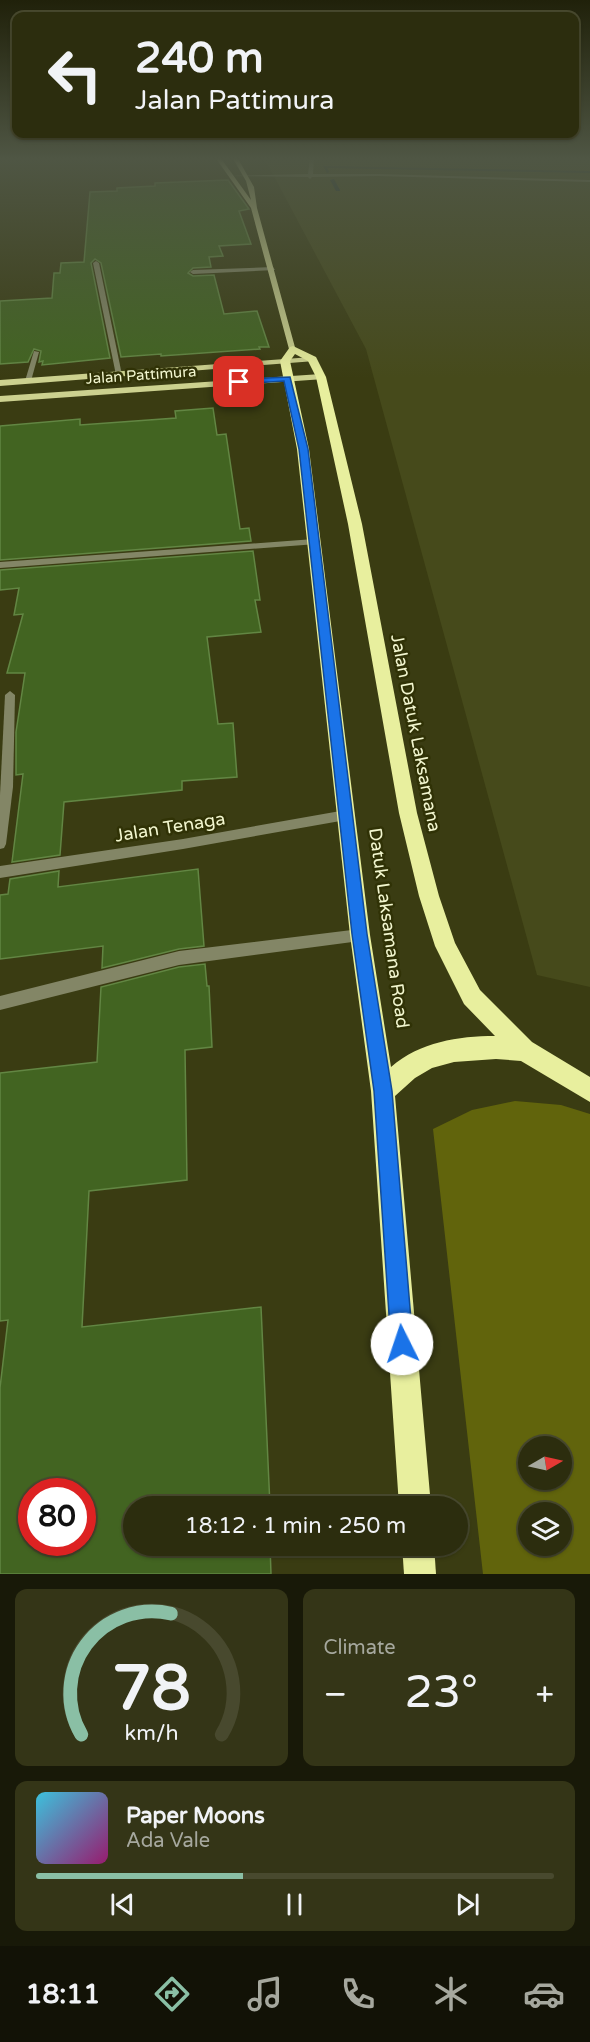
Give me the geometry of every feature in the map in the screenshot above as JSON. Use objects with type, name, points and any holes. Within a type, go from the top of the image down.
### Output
[{"type":"highway","name":"Jalan Datuk Laksamana","points":[[288,363],[312,359],[321,377],[355,524],[408,813],[429,896],[445,946],[472,997],[524,1050],[590,1090]]},
{"type":"highway","name":"Datuk Laksamana Road","points":[[288,363],[303,449],[345,815],[383,1091],[414,1496]]},
{"type":"highway","points":[[383,1091],[414,1065],[435,1054],[484,1047],[524,1050]]},
{"type":"highway","points":[[419,1556],[420,1574]]},
{"type":"main road","points":[[261,230],[273,269],[288,363]]},
{"type":"main road","name":"Jalan Pattimura","points":[[0,399],[288,363]]},
{"type":"main road","name":"Jalan Pattimura","points":[[0,383],[288,363],[321,377]]},
{"type":"street","points":[[96,263],[119,375]]},
{"type":"street","points":[[193,272],[273,269]]},
{"type":"street","points":[[28,381],[36,352]]},
{"type":"street","points":[[0,565],[314,543]]},
{"type":"street","points":[[0,844],[7,787],[10,695]]},
{"type":"street","name":"Jalan Tenaga","points":[[0,872],[183,844],[345,815]]},
{"type":"street","points":[[0,1003],[179,958],[360,934]]},
{"type":"shaded area","points":[[303,230],[590,230],[590,987],[537,975],[366,349]]},
{"type":"shaded area","points":[[515,1101],[561,1105],[590,1114],[590,1574],[483,1574],[433,1129],[472,1110]]},
{"type":"building","points":[[87,230],[246,230],[251,244],[219,246],[223,256],[209,257],[211,267],[193,268],[188,273],[193,276],[214,275],[224,314],[257,311],[269,347],[121,357],[101,263],[95,259],[91,263],[110,358],[42,365],[43,361],[39,362],[41,351],[34,349],[28,362],[0,364],[0,301],[52,298],[54,273],[60,273],[61,263],[84,262]]},
{"type":"building","points":[[213,408],[217,435],[226,434],[240,529],[249,528],[251,541],[0,560],[0,426],[80,419],[80,425],[176,418],[175,411]]},
{"type":"building","points":[[253,551],[260,600],[255,600],[261,632],[207,637],[218,724],[233,723],[237,777],[182,781],[182,790],[64,802],[60,855],[12,862],[23,774],[16,775],[16,732],[25,673],[7,673],[23,614],[14,615],[19,588],[0,590],[0,570]]},
{"type":"building","points":[[198,869],[204,946],[179,949],[102,968],[103,946],[0,959],[0,895],[8,894],[10,879],[59,871],[58,887]]},
{"type":"building","points":[[205,964],[207,986],[209,986],[212,1047],[185,1050],[187,1180],[89,1191],[82,1327],[261,1307],[270,1496],[123,1496],[123,1556],[270,1556],[271,1574],[0,1574],[0,1388],[8,1320],[0,1321],[0,1073],[97,1062],[101,987],[179,967]]},
{"type":"route","points":[[239,382],[287,378],[303,449],[360,934],[383,1091],[402,1344]]}]
